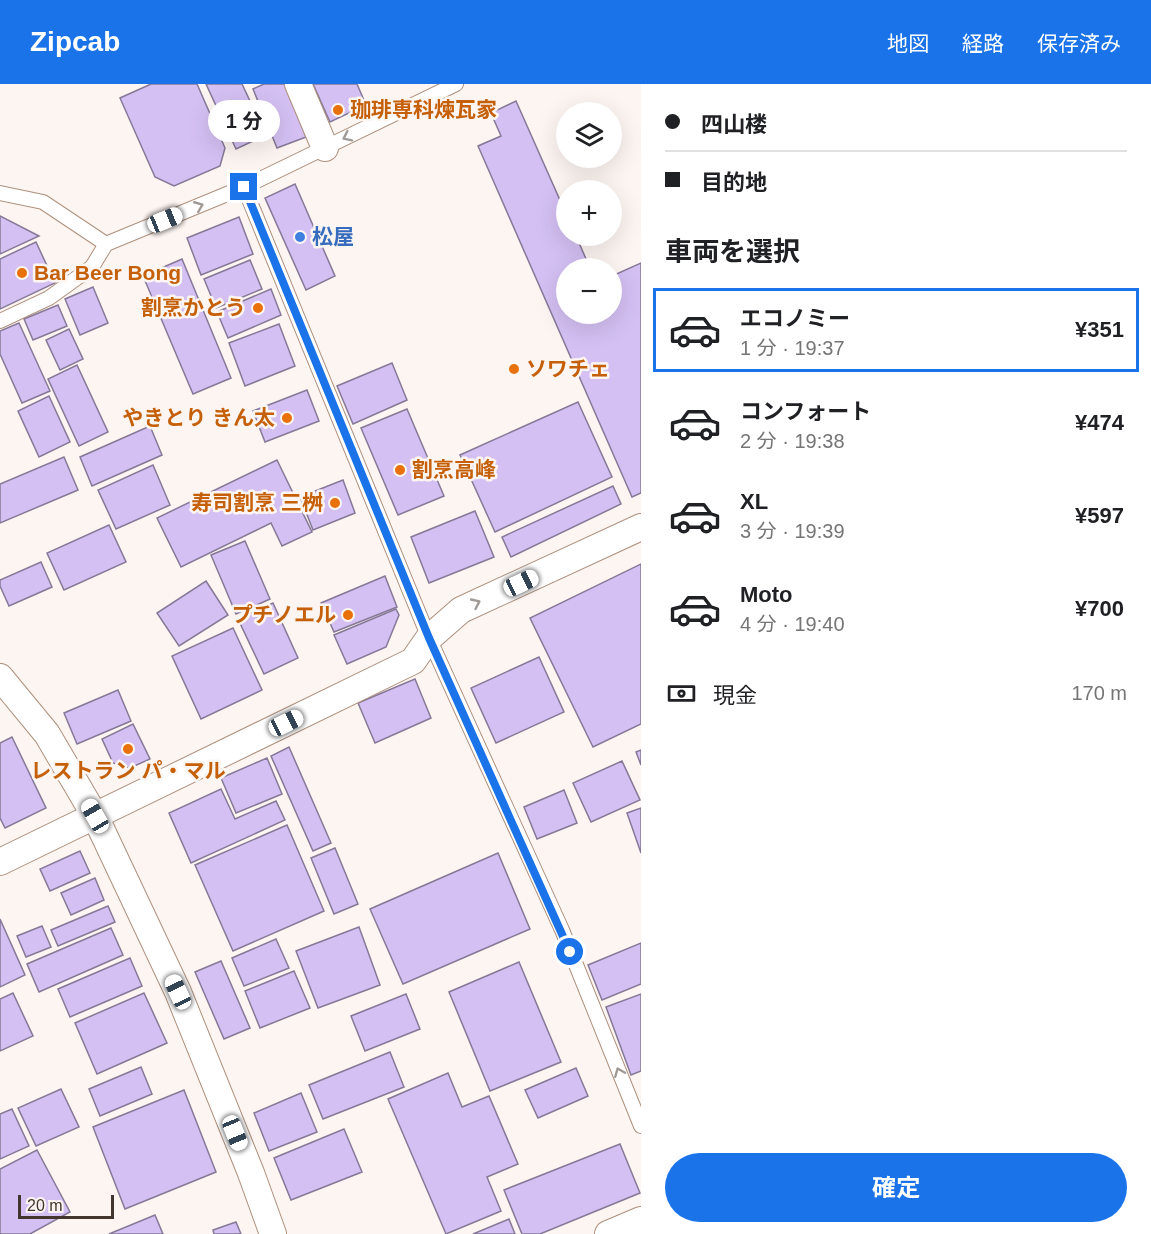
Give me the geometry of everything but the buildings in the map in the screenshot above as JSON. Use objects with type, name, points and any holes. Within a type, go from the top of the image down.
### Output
[{"type":"street","points":[[298,84],[325,148]]},
{"type":"street","points":[[0,862],[413,661],[429,638],[461,610],[641,528]]},
{"type":"street","points":[[0,677],[48,734],[95,816],[178,992],[251,1173],[273,1234]]},
{"type":"street","points":[[608,1234],[641,1220]]},
{"type":"lane","points":[[0,321],[49,298],[92,267],[106,244],[244,187],[456,84]]},
{"type":"lane","points":[[244,187],[429,638],[562,930],[641,1126]]},
{"type":"lane","points":[[0,193],[43,202],[106,244]]},
{"type":"place","name":"珈琲専科煉瓦家","points":[[338,110]]},
{"type":"place","name":"松屋","points":[[300,237]]},
{"type":"place","name":"Bar Beer Bong","points":[[22,273]]},
{"type":"place","name":"割烹かとう","points":[[258,308]]},
{"type":"place","name":"ソワチェ","points":[[514,369]]},
{"type":"place","name":"やきとり きん太","points":[[287,418]]},
{"type":"place","name":"割烹高峰","points":[[400,470]]},
{"type":"place","name":"寿司割烹 三桝","points":[[335,503]]},
{"type":"place","name":"プチノエル","points":[[348,615]]},
{"type":"place","name":"レストラン パ・マル","points":[[128,749]]},
{"type":"route","points":[[244,187],[429,638],[570,952]]}]
